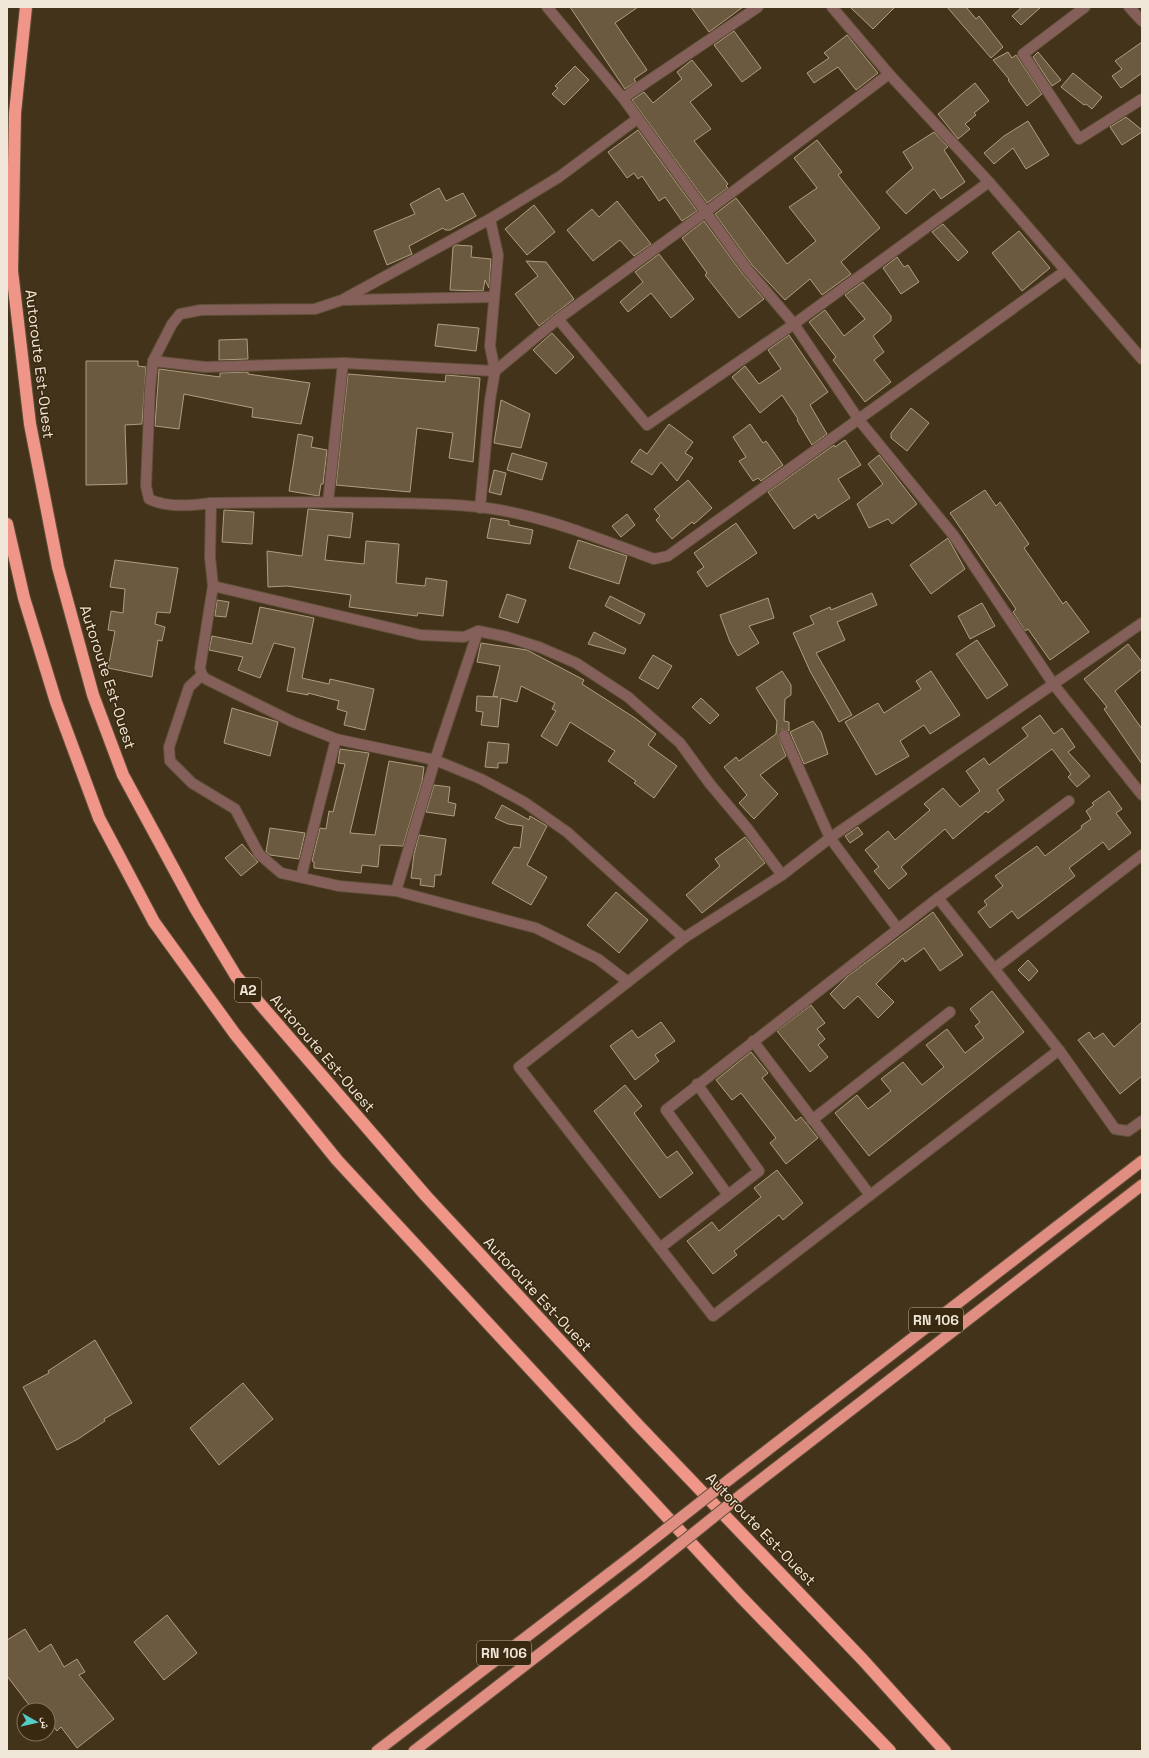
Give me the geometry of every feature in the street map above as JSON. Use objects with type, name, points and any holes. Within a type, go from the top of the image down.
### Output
[{"type":"highway","name":"Autoroute Est-Ouest","points":[[26,7],[15,113],[12,271],[30,424],[58,567],[91,687],[123,775],[134,796],[195,908],[236,976],[431,1202],[634,1420],[858,1655],[945,1751]]},
{"type":"highway","name":"A2","points":[[7,524],[24,598],[51,687],[96,811],[158,928],[235,1034],[337,1160],[741,1597],[890,1751]]},
{"type":"highway","name":"RN 106","points":[[377,1751],[632,1556],[1142,1161]]},
{"type":"highway","name":"RN 106","points":[[414,1751],[643,1574],[741,1495],[1142,1185]]},
{"type":"street","points":[[547,7],[623,98],[747,269],[794,324],[859,420],[954,536],[1054,685],[1142,796]]},
{"type":"street","points":[[623,98],[758,7]]},
{"type":"street","points":[[832,7],[889,74],[989,182],[1142,359]]},
{"type":"street","points":[[1085,7],[1023,54],[1079,139],[1142,100]]},
{"type":"street","points":[[1128,7],[1142,21]]},
{"type":"street","points":[[153,361],[205,367],[343,362],[495,371],[558,319],[706,212],[889,74]]},
{"type":"street","points":[[637,119],[559,177],[490,219],[342,300],[315,309],[201,310],[180,314],[172,324],[153,361],[150,388],[146,486],[149,499],[158,503],[195,505],[211,503],[328,502],[418,504],[480,508],[518,513],[549,522],[654,559],[662,558],[668,556],[859,420],[1065,271]]},
{"type":"street","points":[[558,319],[647,425],[794,324],[989,182]]},
{"type":"street","points":[[480,508],[490,400],[495,371],[490,346],[493,297],[498,255],[490,219]]},
{"type":"street","points":[[342,300],[493,297]]},
{"type":"street","points":[[328,502],[343,362]]},
{"type":"street","points":[[211,503],[210,557],[213,586],[200,668],[202,675],[206,679],[293,722],[336,739],[435,760],[481,779],[524,802],[567,832],[684,938]]},
{"type":"street","points":[[213,586],[421,635],[464,636],[478,631],[507,637],[551,652],[576,663],[628,697],[680,744],[710,784],[747,828],[782,875]]},
{"type":"street","points":[[1059,1050],[713,1316],[519,1067],[684,938],[782,875],[830,838],[1142,624]]},
{"type":"street","points":[[396,891],[435,760],[478,631]]},
{"type":"street","points":[[202,675],[189,687],[169,747],[170,760],[192,783],[235,809],[259,854],[281,873],[339,886],[396,891],[536,928],[598,959],[628,982]]},
{"type":"street","points":[[784,735],[830,838],[898,929]]},
{"type":"street","points":[[301,878],[336,739]]},
{"type":"street","points":[[728,1195],[666,1110],[697,1084],[938,898],[1069,801]]},
{"type":"street","points":[[995,968],[1142,855]]},
{"type":"street","points":[[938,898],[1059,1050],[1115,1129],[1128,1131],[1142,1121]]},
{"type":"street","points":[[812,1120],[950,1012]]},
{"type":"street","points":[[753,1041],[870,1195]]},
{"type":"street","points":[[660,1248],[759,1171],[697,1084]]},
{"type":"building","points":[[570,7],[638,7],[615,23],[647,70],[634,79],[636,82],[625,89]]},
{"type":"building","points":[[691,7],[743,7],[709,32]]},
{"type":"building","points":[[850,7],[895,7],[873,29]]},
{"type":"building","points":[[947,7],[966,7],[976,19],[979,16],[1003,47],[991,58]]},
{"type":"building","points":[[1022,7],[1041,7],[1021,25],[1012,16]]},
{"type":"building","points":[[734,31],[761,68],[742,82],[714,45]]},
{"type":"building","points":[[847,35],[878,73],[856,90],[838,67],[814,83],[807,73],[829,58],[824,53]]},
{"type":"building","points":[[1142,42],[1142,73],[1121,88],[1112,76],[1122,69],[1115,61]]},
{"type":"building","points":[[1008,52],[1012,58],[1016,55],[1042,94],[1027,106],[1008,80],[1009,79],[993,60]]},
{"type":"building","points":[[1038,52],[1061,80],[1052,86],[1033,57]]},
{"type":"building","points":[[692,60],[712,85],[690,102],[711,129],[694,141],[728,184],[726,186],[728,188],[707,203],[632,100],[644,92],[653,103],[682,79],[677,72]]},
{"type":"building","points":[[575,66],[589,80],[564,105],[552,94],[558,88],[555,86]]},
{"type":"building","points":[[1073,73],[1102,97],[1092,109],[1086,104],[1084,105],[1061,87]]},
{"type":"building","points":[[975,83],[989,101],[974,113],[976,115],[965,124],[970,129],[958,139],[938,114]]},
{"type":"building","points":[[1126,117],[1142,130],[1142,132],[1122,145],[1110,127]]},
{"type":"building","points":[[1028,121],[1049,155],[1026,169],[1013,148],[994,164],[984,153],[1004,136]]},
{"type":"building","points":[[638,130],[697,211],[682,221],[665,197],[659,201],[642,176],[638,179],[634,173],[627,178],[608,152]]},
{"type":"building","points":[[934,132],[948,147],[944,150],[965,182],[941,199],[934,189],[906,214],[886,192],[913,168],[903,152]]},
{"type":"building","points":[[817,140],[842,172],[838,175],[880,228],[841,262],[851,274],[822,295],[810,279],[785,300],[752,265],[715,214],[736,198],[787,264],[816,241],[789,207],[817,188],[794,158]]},
{"type":"building","points":[[439,188],[446,201],[463,193],[476,216],[450,230],[445,230],[443,228],[409,246],[412,254],[387,265],[374,231],[415,214],[410,204]]},
{"type":"building","points":[[617,201],[651,244],[634,256],[620,240],[593,261],[567,230],[592,209],[599,217]]},
{"type":"building","points":[[534,205],[555,232],[527,255],[505,229]]},
{"type":"building","points":[[704,221],[742,273],[764,299],[739,318],[705,275],[707,273],[682,238]]},
{"type":"building","points":[[943,224],[968,252],[958,261],[932,232]]},
{"type":"building","points":[[1019,231],[1050,268],[1022,291],[992,253]]},
{"type":"building","points":[[456,245],[472,246],[471,257],[491,259],[489,288],[485,280],[483,291],[450,290],[453,247]]},
{"type":"building","points":[[659,254],[694,299],[671,318],[651,293],[628,312],[620,302],[643,282],[635,272]]},
{"type":"building","points":[[897,257],[904,267],[908,265],[919,282],[901,294],[883,268]]},
{"type":"building","points":[[526,261],[546,262],[574,299],[539,326],[515,294],[538,276]]},
{"type":"building","points":[[863,282],[891,316],[891,321],[873,336],[884,352],[874,360],[891,382],[865,402],[833,360],[836,357],[809,322],[825,310],[844,336],[865,319],[845,295]]},
{"type":"building","points":[[438,324],[479,328],[476,351],[435,346]]},
{"type":"building","points":[[552,333],[574,357],[556,374],[533,350]]},
{"type":"building","points":[[789,335],[828,392],[810,405],[827,434],[812,445],[797,420],[798,419],[782,395],[760,413],[732,377],[745,366],[759,384],[781,369],[768,350]]},
{"type":"building","points":[[247,339],[248,359],[219,360],[219,340]]},
{"type":"building","points":[[86,361],[138,361],[138,366],[146,367],[142,424],[125,425],[127,484],[86,485]]},
{"type":"building","points":[[159,369],[220,377],[220,373],[248,372],[248,374],[310,383],[301,424],[252,417],[253,408],[184,394],[179,429],[155,426]]},
{"type":"building","points":[[348,374],[445,382],[446,375],[480,378],[473,462],[449,458],[453,433],[417,428],[410,492],[336,485]]},
{"type":"building","points":[[501,400],[530,414],[521,448],[494,443]]},
{"type":"building","points":[[911,408],[929,423],[907,451],[891,438],[891,433]]},
{"type":"building","points":[[669,424],[693,442],[685,453],[693,458],[677,481],[661,462],[652,475],[631,462],[640,449],[647,454]]},
{"type":"building","points":[[750,424],[763,443],[766,441],[783,465],[761,481],[758,478],[753,481],[739,461],[746,457],[733,437]]},
{"type":"building","points":[[298,434],[313,437],[311,447],[327,450],[323,484],[321,484],[319,496],[289,491]]},
{"type":"building","points":[[845,440],[861,465],[838,479],[850,498],[818,519],[815,514],[794,529],[768,492],[834,445],[835,447]]},
{"type":"building","points":[[512,453],[547,463],[542,480],[507,470]]},
{"type":"building","points":[[879,455],[917,504],[892,524],[888,519],[869,528],[857,504],[883,484],[868,464]]},
{"type":"building","points":[[494,470],[506,473],[501,495],[489,492]]},
{"type":"building","points":[[688,480],[712,508],[694,524],[692,522],[672,539],[656,520],[660,516],[654,509]]},
{"type":"building","points":[[985,490],[996,506],[1000,502],[1029,544],[1024,548],[1063,604],[1066,601],[1089,632],[1050,660],[1028,629],[1025,631],[1013,612],[1016,609],[950,513]]},
{"type":"building","points":[[308,509],[353,513],[350,538],[328,535],[325,560],[364,564],[366,541],[399,544],[396,583],[425,586],[426,578],[447,581],[443,616],[418,613],[417,616],[349,607],[351,595],[287,586],[268,587],[267,551],[302,556]]},
{"type":"building","points":[[224,510],[254,512],[252,544],[222,542]]},
{"type":"building","points":[[627,514],[635,525],[621,537],[612,526]]},
{"type":"building","points":[[491,518],[509,521],[509,525],[533,530],[530,544],[487,538]]},
{"type":"building","points":[[736,523],[757,553],[707,587],[697,572],[704,567],[694,553]]},
{"type":"building","points":[[948,538],[965,569],[931,594],[910,565]]},
{"type":"building","points":[[578,540],[627,556],[619,584],[569,568]]},
{"type":"building","points":[[115,560],[178,568],[170,613],[157,612],[155,624],[165,627],[162,641],[158,640],[152,677],[108,668],[115,631],[108,630],[111,611],[123,613],[125,589],[110,587]]},
{"type":"building","points":[[872,593],[877,605],[837,622],[845,640],[816,653],[852,715],[839,722],[810,671],[793,633],[814,624],[810,616],[830,607],[831,610]]},
{"type":"building","points":[[507,594],[526,600],[518,623],[499,617]]},
{"type":"building","points":[[610,596],[645,614],[640,624],[605,606]]},
{"type":"building","points":[[768,598],[774,618],[749,626],[759,643],[738,656],[730,642],[720,615]]},
{"type":"building","points":[[217,600],[229,602],[226,617],[215,616]]},
{"type":"building","points":[[982,603],[995,626],[970,639],[958,616]]},
{"type":"building","points":[[260,607],[314,618],[302,678],[329,684],[330,679],[374,689],[365,730],[344,725],[347,712],[337,709],[339,701],[308,693],[308,695],[287,691],[295,648],[274,643],[260,678],[238,670],[243,657],[209,650],[212,636],[252,644]]},
{"type":"building","points":[[594,632],[626,649],[624,654],[588,644]]},
{"type":"building","points":[[977,640],[1008,685],[987,699],[956,654]]},
{"type":"building","points":[[481,643],[527,650],[584,680],[582,684],[635,718],[656,734],[648,745],[677,766],[654,798],[634,783],[636,781],[608,761],[615,751],[570,722],[557,746],[541,736],[556,711],[552,709],[555,703],[521,686],[517,702],[501,698],[498,727],[481,725],[483,712],[476,711],[477,696],[498,697],[493,696],[500,666],[477,662]]},
{"type":"building","points":[[1128,644],[1142,662],[1142,669],[1115,691],[1142,729],[1142,764],[1104,709],[1107,707],[1084,679]]},
{"type":"building","points":[[653,655],[672,666],[658,689],[639,678]]},
{"type":"building","points":[[782,671],[791,685],[791,695],[785,699],[784,721],[789,722],[789,731],[782,729],[778,735],[786,756],[760,775],[778,794],[754,819],[739,803],[747,795],[724,767],[736,757],[739,761],[776,734],[777,721],[756,688]]},
{"type":"building","points":[[931,671],[960,715],[930,734],[924,725],[900,741],[909,756],[876,775],[845,722],[878,703],[884,713],[921,689],[916,681]]},
{"type":"building","points":[[701,698],[719,715],[710,724],[692,707]]},
{"type":"building","points":[[232,708],[278,722],[270,756],[224,743]]},
{"type":"building","points":[[1040,715],[1054,734],[1062,728],[1075,747],[1068,752],[1090,776],[1077,787],[1068,777],[1071,774],[1052,749],[997,790],[1004,800],[988,813],[986,811],[953,839],[945,829],[901,867],[907,874],[889,889],[874,871],[879,867],[865,850],[888,831],[895,840],[930,810],[924,804],[943,788],[960,807],[980,791],[966,771],[984,758],[989,765],[1028,736],[1022,728]]},
{"type":"building","points":[[813,721],[821,732],[828,754],[804,764],[790,732]]},
{"type":"building","points":[[488,742],[509,744],[507,763],[498,763],[498,768],[485,767]]},
{"type":"building","points":[[340,749],[369,753],[350,833],[375,835],[389,761],[424,767],[422,782],[403,846],[380,845],[378,867],[362,865],[361,873],[314,868],[314,862],[312,861],[320,828],[326,829],[329,811],[333,812],[345,764],[338,763]]},
{"type":"building","points":[[434,785],[450,787],[448,802],[456,804],[454,816],[426,812]]},
{"type":"building","points":[[1109,791],[1122,809],[1116,813],[1131,833],[1109,850],[1103,842],[1069,868],[1075,876],[1018,919],[1012,911],[990,928],[978,912],[987,905],[984,901],[1003,886],[995,876],[1037,846],[1045,856],[1082,828],[1081,826],[1091,819],[1086,811],[1094,805],[1092,803]]},
{"type":"building","points":[[502,805],[529,820],[530,816],[547,826],[527,865],[547,877],[531,905],[492,883],[514,847],[520,848],[523,826],[508,824],[495,818]]},
{"type":"building","points":[[858,827],[863,834],[850,843],[845,836]]},
{"type":"building","points":[[270,828],[305,833],[299,859],[270,855],[266,852]]},
{"type":"building","points":[[419,835],[446,839],[441,875],[435,875],[434,887],[420,885],[421,879],[411,878],[414,854]]},
{"type":"building","points":[[745,837],[765,863],[702,913],[686,895],[720,866],[715,859]]},
{"type":"building","points":[[242,844],[258,862],[241,876],[225,858]]},
{"type":"building","points":[[616,892],[648,920],[619,953],[587,925]]},
{"type":"building","points":[[933,912],[963,955],[940,971],[924,948],[905,962],[903,958],[876,984],[894,1002],[878,1018],[858,996],[844,1009],[830,994],[848,976]]},
{"type":"building","points":[[1028,960],[1038,971],[1029,981],[1018,970]]},
{"type":"building","points":[[992,991],[1024,1032],[869,1156],[835,1113],[857,1095],[868,1109],[891,1091],[881,1079],[903,1062],[922,1085],[944,1067],[926,1045],[947,1029],[965,1053],[984,1038],[975,1026],[980,1022],[970,1009]]},
{"type":"building","points":[[811,1005],[825,1023],[817,1029],[825,1039],[818,1045],[828,1057],[810,1072],[777,1031]]},
{"type":"building","points":[[661,1022],[675,1041],[655,1055],[659,1061],[635,1080],[610,1046],[632,1030],[638,1038]]},
{"type":"building","points":[[1142,1022],[1142,1076],[1120,1094],[1078,1040],[1089,1032],[1094,1039],[1103,1033],[1114,1047]]},
{"type":"building","points":[[751,1052],[768,1073],[762,1078],[796,1121],[801,1117],[818,1138],[786,1164],[770,1143],[776,1138],[741,1093],[732,1100],[716,1080]]},
{"type":"building","points":[[625,1085],[642,1106],[634,1113],[667,1158],[677,1151],[693,1173],[660,1198],[594,1111]]},
{"type":"building","points":[[777,1170],[803,1203],[783,1220],[779,1215],[734,1251],[737,1255],[713,1274],[687,1241],[712,1222],[719,1231],[761,1197],[754,1188]]},
{"type":"building","points":[[95,1340],[132,1403],[104,1419],[105,1421],[78,1439],[57,1450],[23,1387],[49,1373],[48,1371]]},
{"type":"building","points":[[243,1383],[273,1419],[219,1465],[190,1428]]},
{"type":"building","points":[[167,1615],[197,1653],[164,1680],[134,1642]]},
{"type":"building","points":[[25,1629],[39,1652],[51,1644],[64,1667],[77,1659],[85,1672],[79,1675],[114,1719],[77,1748],[61,1727],[57,1731],[56,1730],[56,1702],[27,1702],[7,1676],[7,1640]]}]
